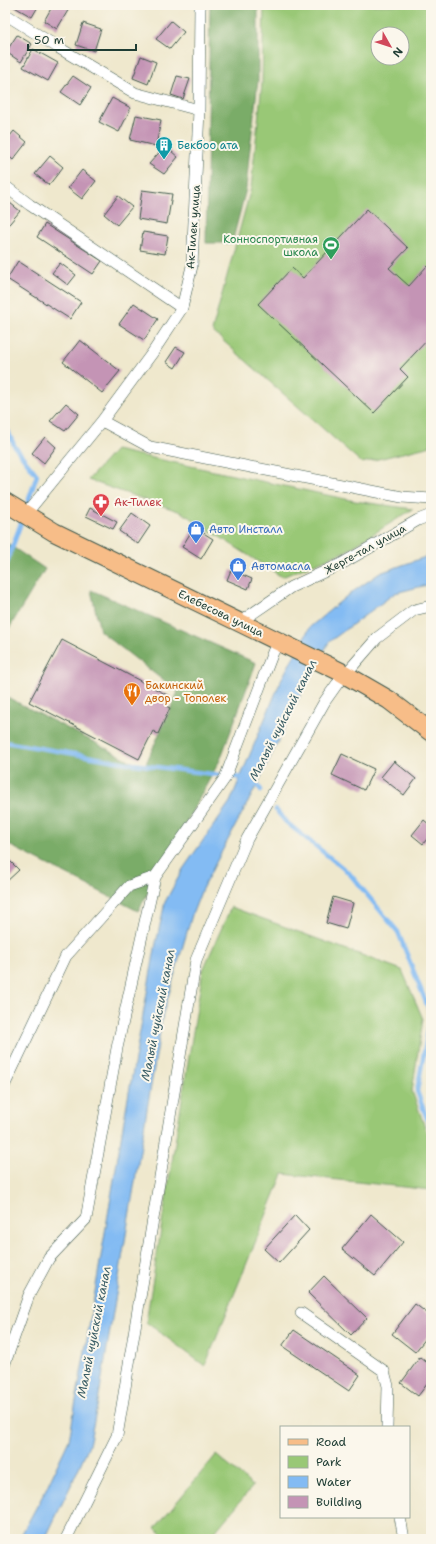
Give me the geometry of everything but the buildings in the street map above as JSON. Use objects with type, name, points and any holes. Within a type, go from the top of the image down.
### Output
[{"type":"main road","name":"Елебесова улица","points":[[5,502],[25,516],[54,532],[282,642],[342,673],[389,700],[431,732]]},
{"type":"street","name":"Ак-Тилек улица","points":[[25,516],[102,421],[153,352],[182,308],[192,266],[199,110],[200,5]]},
{"type":"street","points":[[5,14],[135,93],[199,110]]},
{"type":"street","points":[[5,186],[30,205],[182,308]]},
{"type":"street","points":[[102,421],[150,447],[402,497],[431,500]]},
{"type":"street","name":"Жерге-тал улица","points":[[240,622],[291,587],[341,564],[418,520],[431,515]]},
{"type":"street","points":[[66,1539],[118,1436],[196,960],[247,839],[342,673],[377,638],[414,610],[431,606]]},
{"type":"street","points":[[5,1363],[29,1295],[49,1258],[86,1219],[117,1048],[155,877],[225,778],[273,652],[282,642]]},
{"type":"street","points":[[5,1084],[66,956],[129,886],[155,877]]},
{"type":"street","points":[[301,1313],[384,1371],[388,1386],[387,1426]]},
{"type":"street","points":[[400,1518],[404,1539]]},
{"type":"green space","points":[[210,5],[258,5],[258,81],[246,189],[232,243],[206,243]]},
{"type":"green space","name":"Конноспортивная школа","points":[[264,5],[431,5],[431,446],[362,463],[212,331],[251,188],[262,83]]},
{"type":"green space","points":[[115,450],[355,501],[413,509],[346,551],[282,577],[181,512],[88,480]]},
{"type":"green space","points":[[5,542],[45,569],[5,635]]},
{"type":"green space","points":[[91,590],[256,663],[220,760],[138,911],[5,843],[5,696],[144,768],[178,692],[100,631]]},
{"type":"green space","points":[[231,907],[402,970],[423,1019],[412,1091],[431,1144],[431,1190],[283,1174],[205,1366],[146,1322],[203,970]]},
{"type":"green space","points":[[216,1455],[253,1486],[209,1539],[169,1539],[155,1528]]},
{"type":"water","name":"Малый чуйский канал","points":[[431,555],[431,584],[395,593],[329,642],[299,698],[257,785],[202,889],[192,915],[163,1014],[98,1402],[89,1445],[45,1539],[19,1539],[43,1495],[69,1440],[124,1120],[156,943],[165,902],[183,869],[230,802],[282,678],[310,627],[348,595],[380,573]]},
{"type":"waterway","points":[[5,425],[15,447],[37,475],[26,508]]},
{"type":"waterway","points":[[5,568],[23,517]]},
{"type":"waterway","name":"Малый чуйский канал","points":[[5,742],[133,764],[244,778]]},
{"type":"waterway","name":"Малый чуйский канал","points":[[257,785],[261,790]]},
{"type":"waterway","points":[[276,810],[286,822],[349,873],[398,932],[431,1015],[417,1091],[431,1130]]},
{"type":"place","name":"Бекбоо ата","points":[[164,160]]},
{"type":"place","name":"Конноспортивная школа","points":[[331,260]]},
{"type":"place","name":"Ак-Тилек","points":[[101,517]]},
{"type":"place","name":"Авто Инсталл","points":[[196,544]]},
{"type":"place","name":"Автомасла","points":[[238,581]]},
{"type":"place","name":"Бакинский двор - Тополек","points":[[132,706]]}]
